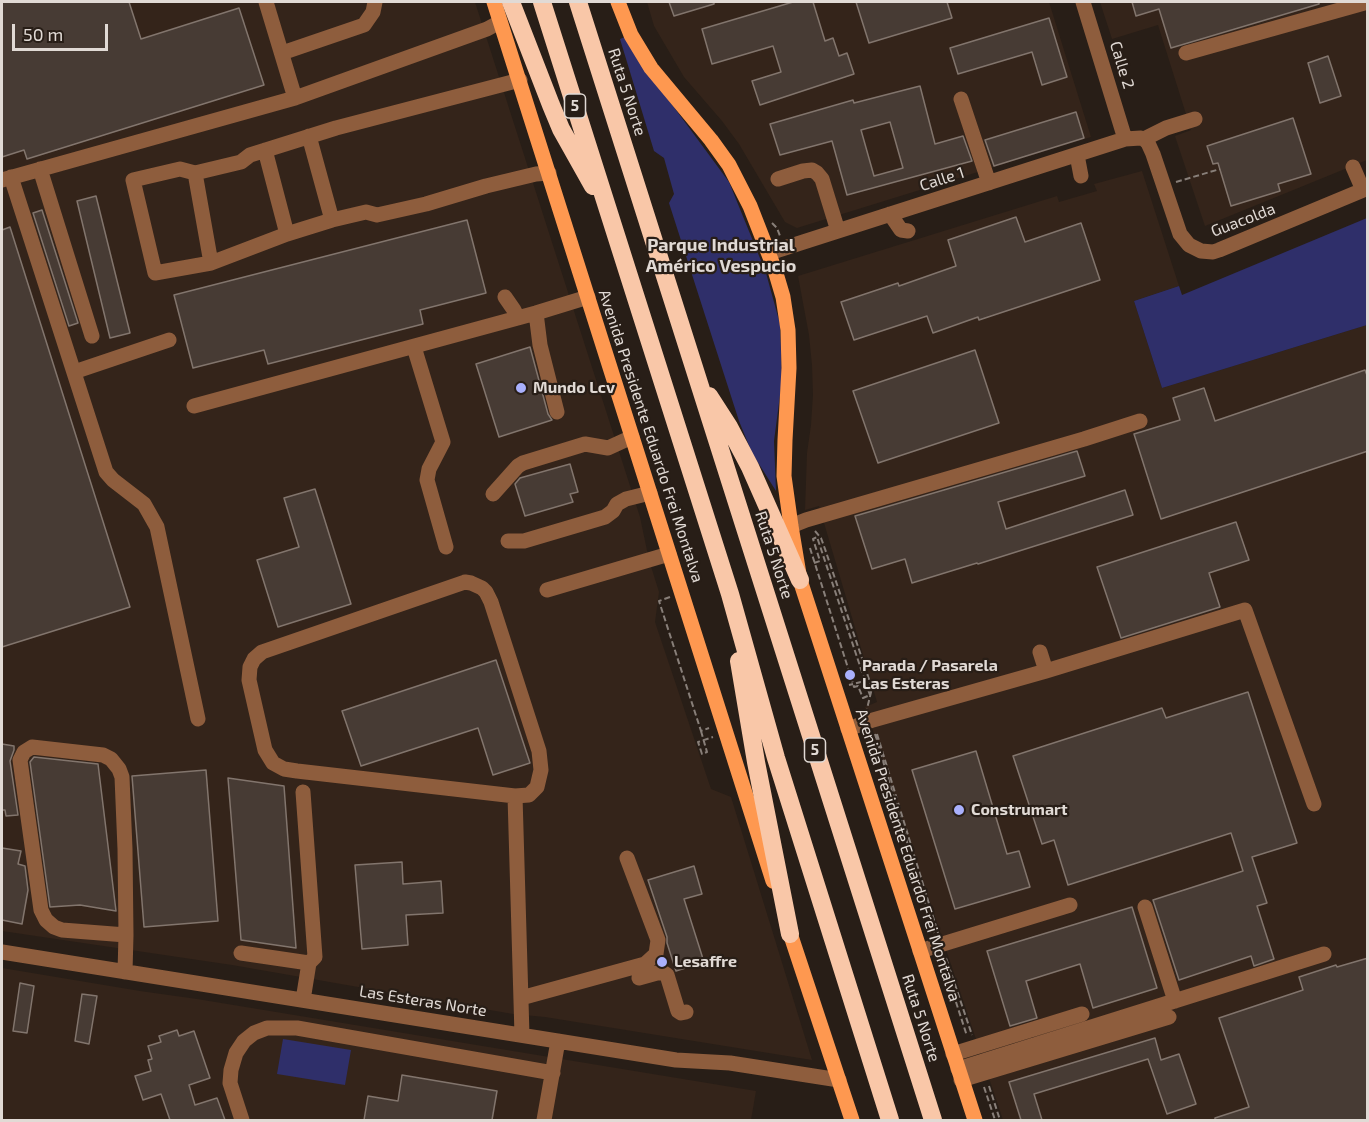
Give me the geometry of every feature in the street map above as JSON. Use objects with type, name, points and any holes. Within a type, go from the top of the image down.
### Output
[{"type":"highway","points":[[511,2],[561,129],[609,210]]},
{"type":"highway","name":"5","points":[[542,2],[730,594],[776,758],[890,1120]]},
{"type":"highway","name":"Ruta 5 Norte","points":[[578,2],[933,1120]]},
{"type":"highway","points":[[591,2],[608,98]]},
{"type":"highway","points":[[698,379],[729,427],[750,467],[800,580]]},
{"type":"highway","points":[[730,594],[739,667],[790,934]]},
{"type":"main road","name":"Avenida Presidente Eduardo Frei Montalva","points":[[494,2],[790,934],[852,1120]]},
{"type":"main road","name":"Avenida Presidente Eduardo Frei Montalva","points":[[618,2],[631,35],[651,68],[729,165],[750,206],[769,253],[783,297],[788,330],[789,368],[784,458],[786,490],[800,580],[975,1120]]},
{"type":"street","points":[[266,2],[295,98]]},
{"type":"street","points":[[282,53],[364,25],[373,12],[375,2]]},
{"type":"street","name":"Calle 2","points":[[1083,2],[1125,139]]},
{"type":"street","points":[[1186,54],[1368,2]]},
{"type":"street","points":[[198,719],[157,527],[144,504],[106,472],[74,372],[6,178],[295,98],[487,29],[500,22]]},
{"type":"street","points":[[519,80],[336,128],[250,155],[241,162],[195,173],[180,169],[134,180],[155,273],[211,263],[287,234],[332,220],[366,212],[377,215],[426,204],[497,183],[536,174],[549,174]]},
{"type":"street","points":[[961,99],[988,183]]},
{"type":"street","points":[[1125,139],[1144,139],[1195,118]]},
{"type":"street","points":[[309,136],[332,220]]},
{"type":"street","name":"Calle 1","points":[[769,253],[1125,139]]},
{"type":"street","name":"Guacolda","points":[[1144,139],[1153,154],[1180,234],[1195,249],[1207,252],[1219,250],[1365,189]]},
{"type":"street","points":[[265,150],[287,234]]},
{"type":"street","points":[[1077,154],[1081,176]]},
{"type":"street","points":[[1353,167],[1365,189]]},
{"type":"street","points":[[40,169],[92,336]]},
{"type":"street","points":[[778,179],[803,171],[812,170],[817,173],[822,179],[838,231]]},
{"type":"street","points":[[195,173],[211,263]]},
{"type":"street","points":[[890,214],[901,230],[908,231]]},
{"type":"street","points":[[506,297],[518,318]]},
{"type":"street","points":[[195,406],[588,297]]},
{"type":"street","points":[[536,313],[540,345],[557,412]]},
{"type":"street","points":[[74,372],[169,340]]},
{"type":"street","points":[[414,347],[442,441],[429,469],[427,480],[446,547]]},
{"type":"street","points":[[791,526],[1140,421]]},
{"type":"street","points":[[493,494],[523,463],[585,444],[608,448],[632,437]]},
{"type":"street","points":[[508,541],[524,541],[605,517],[613,511],[617,504],[626,499],[650,494]]},
{"type":"street","points":[[547,590],[669,554]]},
{"type":"street","points":[[459,583],[478,585],[486,592],[491,602],[539,751],[541,770],[537,787],[529,795],[515,796],[297,771],[285,769],[273,763],[265,750],[249,680],[250,667],[254,659],[262,652],[459,583]]},
{"type":"street","points":[[848,729],[1245,610],[1314,804]]},
{"type":"street","points":[[1040,652],[1046,671]]},
{"type":"street","points":[[125,972],[126,935],[125,849],[122,777],[119,768],[111,759],[103,755],[32,747],[24,752],[20,760],[41,910],[46,920],[62,930],[126,935]]},
{"type":"street","points":[[303,792],[315,957],[309,963],[303,1000]]},
{"type":"street","points":[[515,796],[522,1035]]},
{"type":"street","points":[[522,998],[645,964],[656,954],[658,940],[627,858]]},
{"type":"street","points":[[920,951],[1070,905]]},
{"type":"street","points":[[1145,907],[1175,1000]]},
{"type":"street","name":"Las Esteras Norte","points":[[2,952],[676,1060],[730,1064],[839,1080]]},
{"type":"street","points":[[242,953],[309,963]]},
{"type":"street","points":[[957,1068],[1323,954]]},
{"type":"street","points":[[639,978],[657,973],[667,975],[678,1011],[686,1012]]},
{"type":"street","points":[[957,1068],[974,1048],[1082,1014]]},
{"type":"street","points":[[957,1068],[982,1074],[1169,1017]]},
{"type":"street","points":[[243,1120],[230,1083],[231,1070],[236,1053],[244,1041],[254,1033],[267,1028],[297,1028],[553,1073]]},
{"type":"street","points":[[544,1120],[558,1041]]},
{"type":"path","points":[[1165,186],[1220,169]]},
{"type":"path","points":[[806,520],[821,538],[872,688],[867,708],[974,1048]]},
{"type":"path","points":[[809,546],[854,687],[858,686],[863,698],[870,695],[865,681]]},
{"type":"path","points":[[814,563],[820,561],[818,557]]},
{"type":"path","points":[[663,612],[659,601],[673,597]]},
{"type":"path","points":[[700,731],[704,742],[707,752],[702,754],[698,742],[707,739],[716,736]]},
{"type":"path","points":[[982,1074],[995,1120]]},
{"type":"path","points":[[982,1074],[1000,1120]]},
{"type":"shaded area","points":[[2,2],[475,2],[640,517],[649,560],[659,592],[655,622],[711,789],[731,797],[812,1060],[545,1017],[513,1014],[232,965],[2,931]]},
{"type":"shaded area","points":[[647,2],[1049,2],[1091,137],[797,228],[785,222],[739,144],[684,77],[654,26]]},
{"type":"shaded area","points":[[1100,2],[1367,2],[1367,160],[1205,226],[1175,136],[1191,130],[1158,25],[1112,39]]},
{"type":"shaded area","points":[[625,37],[637,57],[729,182],[766,273],[780,324],[782,380],[774,441],[776,491],[752,453],[739,421],[669,203],[674,194],[664,158],[654,151],[620,39]]},
{"type":"shaded area","points":[[1142,171],[1179,286],[1134,301],[1162,388],[1367,325],[1367,1120],[1003,1120],[865,707],[877,702],[819,506],[805,510],[807,453],[813,395],[809,335],[798,276],[1057,196],[1059,202],[1097,191],[1094,184]]},
{"type":"shaded area","points":[[1367,218],[1367,325],[1162,388],[1134,301],[1179,286],[1182,295]]},
{"type":"shaded area","points":[[2,968],[756,1091],[751,1120],[2,1120]]},
{"type":"shaded area","points":[[283,1039],[351,1050],[345,1085],[277,1074]]},
{"type":"building","points":[[2,2],[129,2],[141,39],[239,8],[264,85],[27,159],[24,150],[2,157]]},
{"type":"building","points":[[669,2],[714,2],[714,4],[674,16]]},
{"type":"building","points":[[793,2],[813,2],[825,41],[833,38],[839,56],[847,53],[854,74],[760,105],[752,81],[781,72],[773,46],[712,64],[702,29]]},
{"type":"building","points":[[856,2],[947,2],[952,18],[869,43]]},
{"type":"building","points":[[1132,2],[1319,2],[1319,4],[1171,48],[1159,9],[1136,16]]},
{"type":"building","points":[[1049,18],[1067,77],[1042,85],[1032,52],[958,74],[950,48]]},
{"type":"building","points":[[1328,56],[1341,96],[1320,103],[1308,63]]},
{"type":"building","points":[[920,86],[935,144],[963,136],[972,161],[847,195],[832,141],[780,155],[770,124],[853,100],[854,103]],"holes":[[[890,122],[903,168],[874,176],[861,130]]]},
{"type":"building","points":[[1076,112],[1084,138],[994,166],[985,140]]},
{"type":"building","points":[[1293,118],[1311,174],[1278,184],[1280,191],[1231,206],[1218,163],[1213,164],[1207,146]]},
{"type":"building","points":[[96,196],[130,333],[110,338],[77,201]]},
{"type":"building","points":[[42,210],[78,323],[69,326],[33,213]]},
{"type":"building","points":[[1016,217],[1025,242],[1081,223],[1100,280],[933,333],[927,316],[854,340],[841,302],[898,283],[899,286],[956,266],[948,240]]},
{"type":"building","points":[[467,220],[486,293],[420,310],[423,324],[268,364],[264,350],[193,368],[174,295]]},
{"type":"building","points":[[10,227],[130,607],[2,647],[2,230]]},
{"type":"building","points":[[530,347],[548,414],[552,420],[499,437],[476,364]]},
{"type":"building","points":[[975,350],[999,423],[878,463],[853,391]]},
{"type":"building","points":[[1365,370],[1368,378],[1368,451],[1161,519],[1134,434],[1180,420],[1173,398],[1204,388],[1215,421]]},
{"type":"building","points":[[1077,451],[1085,476],[998,502],[1006,529],[1125,490],[1133,515],[912,583],[905,559],[872,569],[855,516]]},
{"type":"building","points":[[570,464],[578,492],[570,494],[573,502],[525,516],[515,484],[520,478]]},
{"type":"building","points":[[315,489],[351,604],[278,627],[257,560],[299,547],[284,498]]},
{"type":"building","points":[[1236,522],[1249,560],[1209,573],[1220,607],[1121,638],[1097,567]]},
{"type":"building","points":[[496,660],[530,763],[493,775],[478,728],[361,766],[342,711]]},
{"type":"building","points":[[1248,692],[1297,843],[1252,857],[1267,903],[1257,906],[1274,959],[1254,966],[1251,956],[1179,980],[1153,900],[1243,871],[1231,833],[1068,885],[1054,840],[1042,844],[1013,756],[1162,708],[1166,718]]},
{"type":"building","points":[[2,744],[14,746],[10,761],[18,815],[6,816],[5,810],[2,810]]},
{"type":"building","name":"Construmart","points":[[976,751],[1007,854],[1019,851],[1030,887],[955,909],[912,770]]},
{"type":"building","points":[[34,757],[98,764],[116,911],[80,905],[50,907],[30,762]]},
{"type":"building","points":[[206,770],[218,921],[144,927],[132,776]]},
{"type":"building","points":[[228,778],[284,786],[296,948],[241,940]]},
{"type":"building","points":[[2,848],[21,851],[18,864],[25,866],[28,890],[22,924],[2,920]]},
{"type":"building","points":[[402,862],[403,884],[441,881],[443,913],[406,915],[408,945],[362,949],[355,865]]},
{"type":"building","points":[[694,866],[702,894],[684,899],[704,962],[676,971],[648,880]]},
{"type":"building","points":[[1132,907],[1157,988],[1093,1008],[1080,964],[1026,981],[1037,1018],[1010,1026],[987,951]]},
{"type":"building","points":[[1368,958],[1368,1120],[1215,1120],[1215,1118],[1249,1107],[1219,1018],[1303,990],[1299,977]]},
{"type":"building","points":[[20,983],[34,986],[27,1033],[13,1031]]},
{"type":"building","points":[[82,994],[97,996],[89,1044],[75,1041]]},
{"type":"building","points":[[177,1030],[179,1036],[194,1031],[210,1078],[189,1085],[195,1105],[217,1098],[225,1120],[170,1120],[161,1094],[143,1100],[135,1076],[151,1071],[148,1060],[152,1059],[148,1046],[161,1042],[159,1036]]},
{"type":"building","points":[[1155,1038],[1161,1060],[1179,1054],[1196,1104],[1167,1114],[1148,1059],[1034,1094],[1042,1120],[1021,1120],[1009,1082]]},
{"type":"building","points":[[402,1075],[497,1091],[492,1120],[364,1120],[368,1096],[398,1101]]},
{"type":"place","name":"Mundo Lcv","points":[[521,388]]},
{"type":"place","name":"Parada / Pasarela Las Esteras","points":[[850,675]]},
{"type":"place","name":"Construmart","points":[[959,810]]},
{"type":"place","name":"Lesaffre","points":[[662,962]]},
{"type":"district","name":"Parque Industrial Américo Vespucio","points":[[721,255]]}]
